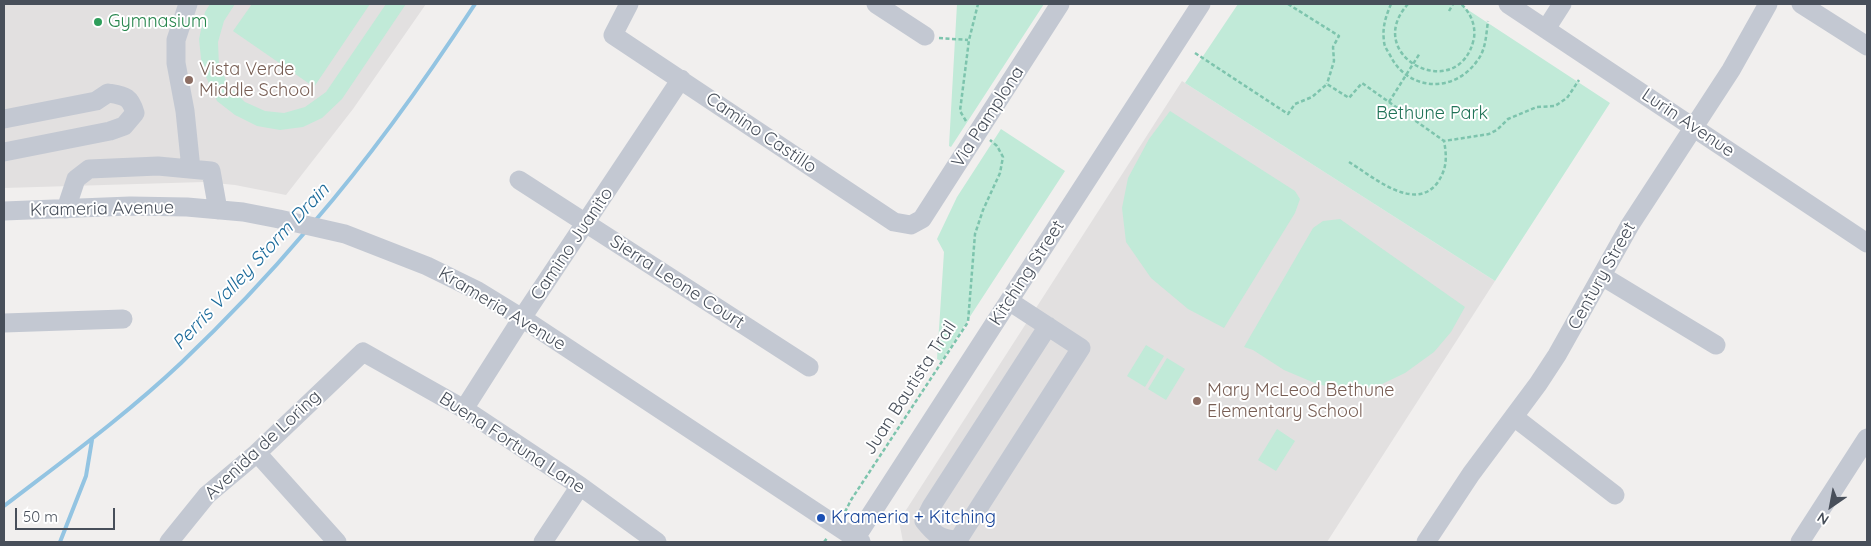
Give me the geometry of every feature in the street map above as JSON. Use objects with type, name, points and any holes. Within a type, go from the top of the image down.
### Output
[{"type":"street","points":[[188,4],[176,40],[176,63],[185,111],[191,169]]},
{"type":"street","name":"Camino Castillo","points":[[629,4],[613,35],[894,222],[911,225]]},
{"type":"street","points":[[876,4],[925,36]]},
{"type":"street","name":"Via Pamplona","points":[[911,225],[922,219],[1060,4]]},
{"type":"street","name":"Kitching Street","points":[[856,541],[1009,300],[1201,4]]},
{"type":"street","name":"Lurin Avenue","points":[[1508,4],[1867,243]]},
{"type":"street","points":[[1546,29],[1562,4]]},
{"type":"street","name":"Century Street","points":[[1426,542],[1471,474],[1557,355],[1630,225],[1749,40],[1768,4]]},
{"type":"street","points":[[1801,4],[1867,46]]},
{"type":"street","name":"Camino Juanito","points":[[464,409],[522,318],[681,79]]},
{"type":"street","points":[[4,119],[96,101],[108,93],[124,96],[132,103],[135,113],[124,126],[110,131],[4,152]]},
{"type":"street","points":[[66,209],[76,179],[89,168],[158,166],[210,171],[218,210]]},
{"type":"street","name":"Sierra Leone Court","points":[[519,180],[809,367]]},
{"type":"street","name":"Krameria Avenue","points":[[4,211],[130,206],[218,210],[243,212],[345,234],[427,266],[478,291],[522,318],[856,541]]},
{"type":"street","points":[[1602,276],[1716,345]]},
{"type":"street","points":[[1009,300],[1048,326],[1080,348],[958,541],[944,539],[933,533],[924,521],[931,506],[1048,326]]},
{"type":"street","points":[[4,323],[123,319]]},
{"type":"street","name":"Buena Fortuna Lane","points":[[363,352],[464,409],[580,486],[657,542]]},
{"type":"street","name":"Avenida de Loring","points":[[169,542],[207,495],[257,453],[363,352]]},
{"type":"street","points":[[1514,417],[1615,495]]},
{"type":"street","points":[[1800,542],[1867,438]]},
{"type":"street","points":[[257,453],[337,542]]},
{"type":"street","points":[[543,542],[580,486]]},
{"type":"path","name":"Juan Bautista Trail","points":[[850,505],[851,500],[968,322],[975,234],[992,188],[1000,173],[1003,157],[997,146],[964,120],[960,111],[969,40],[978,4]]},
{"type":"path","points":[[1195,54],[1288,114],[1295,104],[1312,97],[1327,84],[1334,60],[1333,47],[1339,36],[1288,4]]},
{"type":"path","points":[[1391,4],[1384,21],[1384,42],[1393,62],[1406,76],[1427,85],[1445,83],[1463,76],[1478,61],[1485,46],[1488,21]]},
{"type":"path","points":[[1408,4],[1399,17],[1395,35],[1398,47],[1404,58],[1413,65],[1426,71],[1440,72],[1453,68],[1464,60],[1471,48],[1474,35],[1473,21],[1461,4]]},
{"type":"path","points":[[1449,11],[1453,4]]},
{"type":"path","points":[[925,36],[969,40]]},
{"type":"path","points":[[1389,102],[1420,53]]},
{"type":"path","points":[[1444,141],[1489,134],[1498,130],[1508,119],[1536,107],[1555,106],[1567,98],[1579,80]]},
{"type":"path","points":[[1327,84],[1349,98],[1362,83],[1444,141],[1447,156],[1444,173],[1435,186],[1420,195],[1394,190],[1349,162]]},
{"type":"shaded area","name":"Vista Verde Middle School","points":[[4,4],[426,4],[353,109],[286,195],[235,185],[204,182],[4,188]]},
{"type":"shaded area","name":"Mary McLeod Bethune Elementary School","points":[[1182,81],[1495,281],[1327,542],[903,542],[899,521]]},
{"type":"green space","points":[[210,4],[235,4],[224,21],[218,42],[219,66],[230,88],[245,102],[265,111],[284,113],[305,107],[326,92],[386,4],[406,4],[342,99],[322,118],[303,127],[280,130],[257,126],[235,115],[217,101],[202,68],[199,39],[205,12]]},
{"type":"green space","points":[[252,4],[370,4],[314,87],[233,31]]},
{"type":"green space","points":[[957,4],[1044,4],[951,147],[949,146]]},
{"type":"green space","name":"Bethune Park","points":[[1238,4],[1459,4],[1610,103],[1495,281],[1185,83]]},
{"type":"green space","points":[[1170,111],[1295,191],[1300,199],[1295,213],[1224,328],[1188,309],[1151,278],[1126,242],[1122,208],[1128,178],[1149,139]]},
{"type":"green space","points":[[1001,129],[1065,171],[941,361],[937,359],[944,252],[937,239],[957,197]]},
{"type":"green space","points":[[1340,219],[1465,307],[1451,332],[1434,352],[1405,373],[1376,387],[1345,390],[1317,384],[1284,370],[1253,350],[1244,347],[1313,228],[1323,221]]},
{"type":"green space","points":[[1146,345],[1164,356],[1145,387],[1127,376]]},
{"type":"green space","points":[[1167,358],[1185,369],[1166,400],[1148,389]]},
{"type":"green space","points":[[1277,429],[1295,441],[1276,471],[1258,460]]},
{"type":"waterway","name":"Perris Valley Storm Drain","points":[[314,222],[398,116],[475,4]]},
{"type":"waterway","name":"Perris Valley Storm Drain","points":[[4,506],[94,437],[160,382],[230,315],[306,231]]},
{"type":"waterway","points":[[60,542],[86,476],[92,440]]},
{"type":"place","name":"Gymnasium","points":[[98,22]]},
{"type":"place","name":"Vista Verde Middle School","points":[[189,80]]},
{"type":"place","name":"Mary McLeod Bethune Elementary School","points":[[1197,401]]},
{"type":"place","name":"Krameria + Kitching","points":[[821,518]]}]
